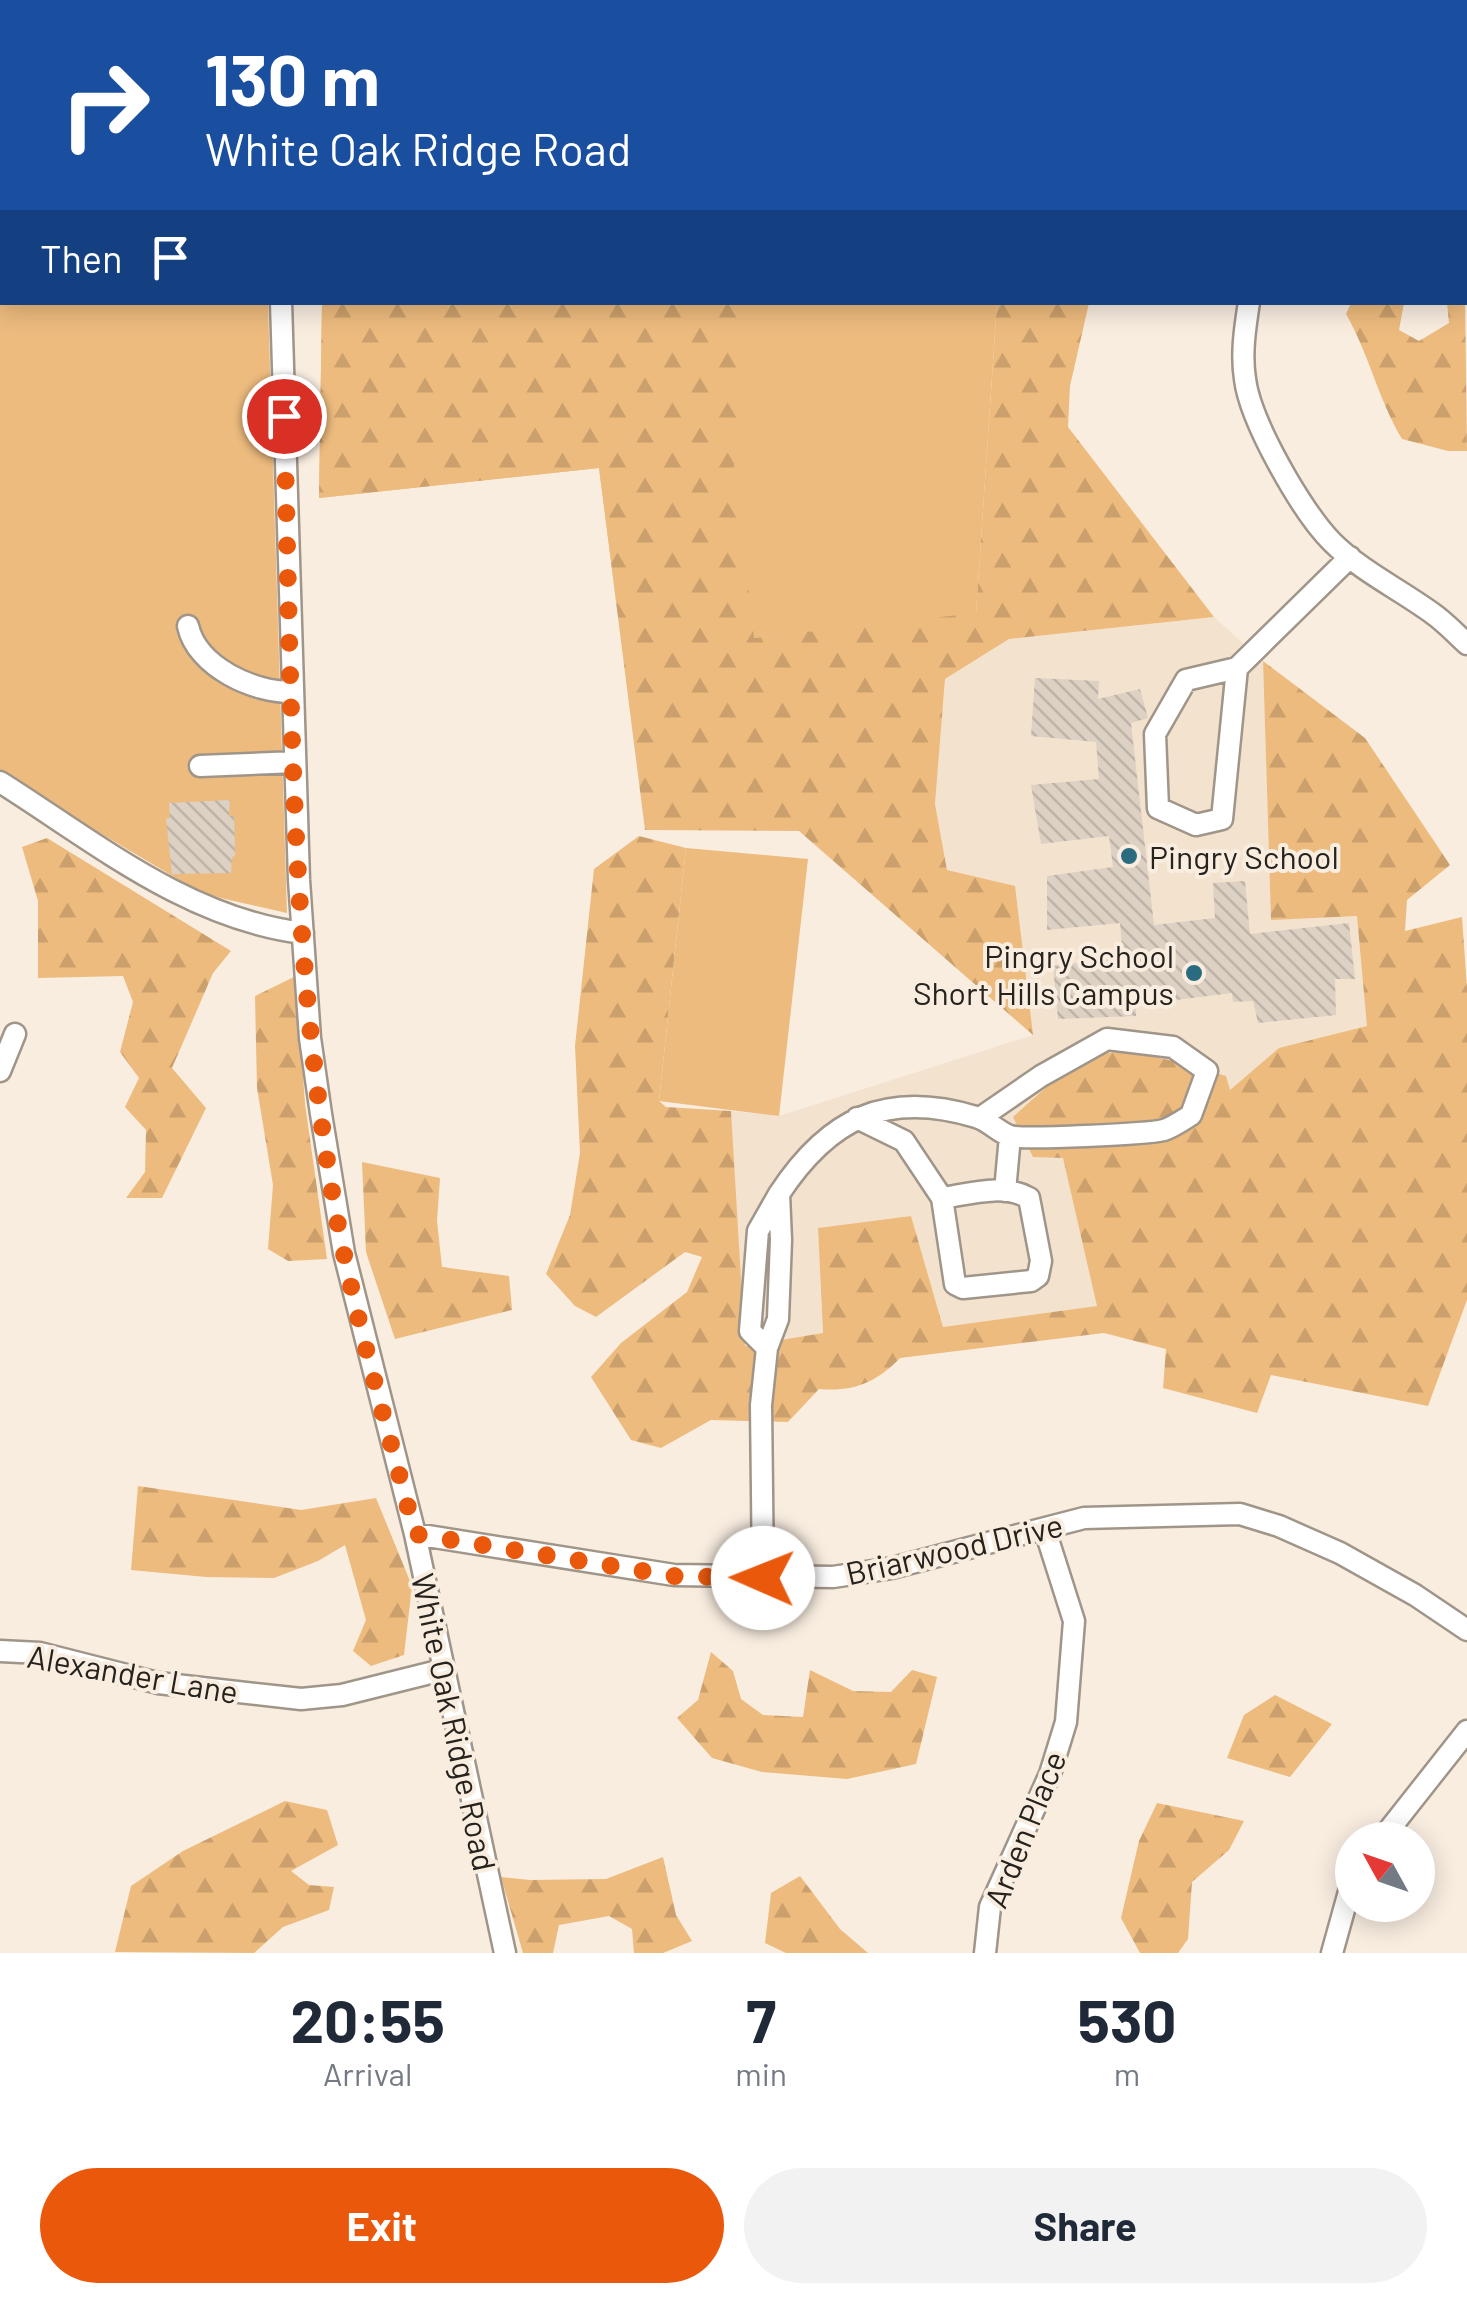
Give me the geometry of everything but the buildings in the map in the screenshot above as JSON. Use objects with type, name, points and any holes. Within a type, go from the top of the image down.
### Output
[{"type":"street","name":"White Oak Ridge Road","points":[[281,305],[295,762],[310,1038],[344,1253],[415,1534],[505,1953]]},
{"type":"street","points":[[1249,305],[1243,342],[1245,382],[1255,415],[1309,512],[1330,540],[1350,557],[1434,614],[1467,644]]},
{"type":"street","points":[[1236,668],[1222,819],[1196,825],[1158,808],[1155,734],[1186,680],[1236,668],[1350,557]]},
{"type":"street","points":[[188,626],[191,641],[204,656],[248,684],[264,692],[293,692]]},
{"type":"street","points":[[200,766],[295,762]]},
{"type":"street","points":[[0,782],[189,901],[236,920],[302,933]]},
{"type":"street","points":[[0,1072],[15,1034]]},
{"type":"street","points":[[763,1578],[761,1405],[767,1348],[778,1319],[782,1240],[779,1194],[800,1163],[824,1138],[857,1118],[900,1106],[980,1118],[1010,1136],[1165,1130],[1191,1115],[1207,1071],[1173,1047],[1107,1039],[1041,1076],[980,1118]]},
{"type":"street","points":[[857,1118],[904,1141],[942,1198],[954,1284],[963,1288],[1030,1281],[1038,1276],[1041,1261],[1028,1198],[1018,1191],[942,1198]]},
{"type":"street","points":[[1005,1191],[1010,1136]]},
{"type":"street","name":"Briarwood Drive","points":[[415,1534],[674,1576],[832,1577],[892,1568],[1084,1518],[1240,1514],[1340,1553],[1467,1630]]},
{"type":"street","name":"Arden Place","points":[[986,1953],[990,1907],[1050,1774],[1066,1722],[1074,1621],[1045,1530]]},
{"type":"street","name":"Alexander Lane","points":[[0,1650],[40,1653],[158,1682],[301,1699],[342,1695],[442,1670]]},
{"type":"street","points":[[1395,1822],[1467,1731]]},
{"type":"street","points":[[1332,1953],[1341,1922]]},
{"type":"shaded area","name":"Pingry School Short Hills Campus","points":[[1214,617],[1263,661],[1271,919],[1358,916],[1368,1026],[1279,1048],[1224,1095],[1098,1306],[943,1327],[911,1216],[818,1228],[823,1334],[744,1346],[731,1111],[779,1116],[1033,1035],[947,870],[935,804],[945,679],[1009,639]]},
{"type":"green space","points":[[0,305],[268,305],[287,913],[203,894],[0,774]]},
{"type":"green space","points":[[322,305],[997,305],[976,614],[754,638],[630,706],[599,468],[319,498]]},
{"type":"green space","points":[[322,305],[740,305],[734,472],[754,638],[976,613],[997,305],[1089,305],[1070,386],[1068,427],[1214,617],[1009,639],[945,679],[935,804],[947,870],[1015,886],[1033,1035],[799,831],[645,830],[599,468],[319,498]]},
{"type":"green space","points":[[1350,305],[1404,305],[1399,330],[1419,341],[1449,323],[1447,305],[1465,305],[1467,451],[1448,451],[1402,439],[1346,314]]},
{"type":"green space","points":[[1263,661],[1365,738],[1450,865],[1407,900],[1405,931],[1462,917],[1467,988],[1467,1300],[1428,1406],[1271,1375],[1257,1413],[1163,1388],[1166,1349],[1104,1333],[900,1358],[863,1384],[819,1389],[788,1422],[711,1420],[661,1448],[631,1440],[591,1377],[621,1343],[687,1292],[702,1257],[685,1252],[596,1317],[575,1306],[546,1274],[570,1215],[580,1153],[575,1046],[594,869],[639,836],[686,848],[659,1101],[666,1107],[731,1111],[745,1346],[823,1333],[818,1228],[911,1216],[943,1327],[1097,1306],[1063,1158],[1033,1157],[1013,1117],[1066,1072],[1102,1054],[1147,1056],[1198,1068],[1226,1076],[1230,1090],[1279,1048],[1367,1026],[1357,916],[1271,920]]},
{"type":"green space","points":[[47,838],[231,951],[213,973],[172,1068],[206,1108],[162,1198],[126,1198],[145,1172],[146,1130],[125,1107],[139,1078],[120,1052],[133,1002],[123,976],[38,978],[38,901],[22,847]]},
{"type":"green space","points":[[686,848],[808,859],[779,1116],[659,1101]]},
{"type":"green space","points":[[296,976],[305,1104],[327,1259],[288,1261],[268,1249],[273,1185],[257,1088],[255,996]]},
{"type":"green space","points":[[362,1162],[440,1178],[437,1221],[442,1267],[509,1276],[512,1310],[395,1339],[366,1252]]},
{"type":"green space","points":[[138,1486],[301,1510],[376,1498],[412,1586],[404,1655],[371,1666],[353,1651],[366,1620],[345,1545],[318,1561],[274,1578],[131,1570]]},
{"type":"green space","points":[[711,1652],[733,1671],[741,1699],[763,1715],[803,1717],[810,1670],[853,1691],[891,1692],[912,1670],[937,1677],[916,1764],[847,1779],[762,1772],[712,1758],[677,1718],[698,1700]]},
{"type":"green space","points":[[1275,1695],[1332,1724],[1290,1777],[1227,1758],[1244,1715]]},
{"type":"green space","points":[[285,1801],[327,1810],[338,1845],[291,1871],[309,1885],[334,1887],[329,1910],[283,1927],[254,1953],[115,1952],[131,1886],[183,1851]]},
{"type":"green space","points":[[1157,1803],[1244,1821],[1229,1850],[1192,1882],[1188,1939],[1178,1953],[1140,1953],[1121,1918],[1139,1841]]},
{"type":"green space","points":[[663,1857],[676,1915],[692,1941],[663,1953],[634,1953],[632,1929],[609,1916],[559,1925],[553,1953],[523,1953],[501,1877],[606,1879]]},
{"type":"green space","points":[[800,1876],[840,1929],[868,1953],[786,1953],[765,1943],[771,1893]]},
{"type":"place","name":"Pingry School","points":[[1129,856]]},
{"type":"place","name":"Pingry School Short Hills Campus","points":[[1194,973]]},
{"type":"route","points":[[284,416],[299,880],[310,1038],[344,1253],[415,1534],[674,1576],[763,1578]]}]
